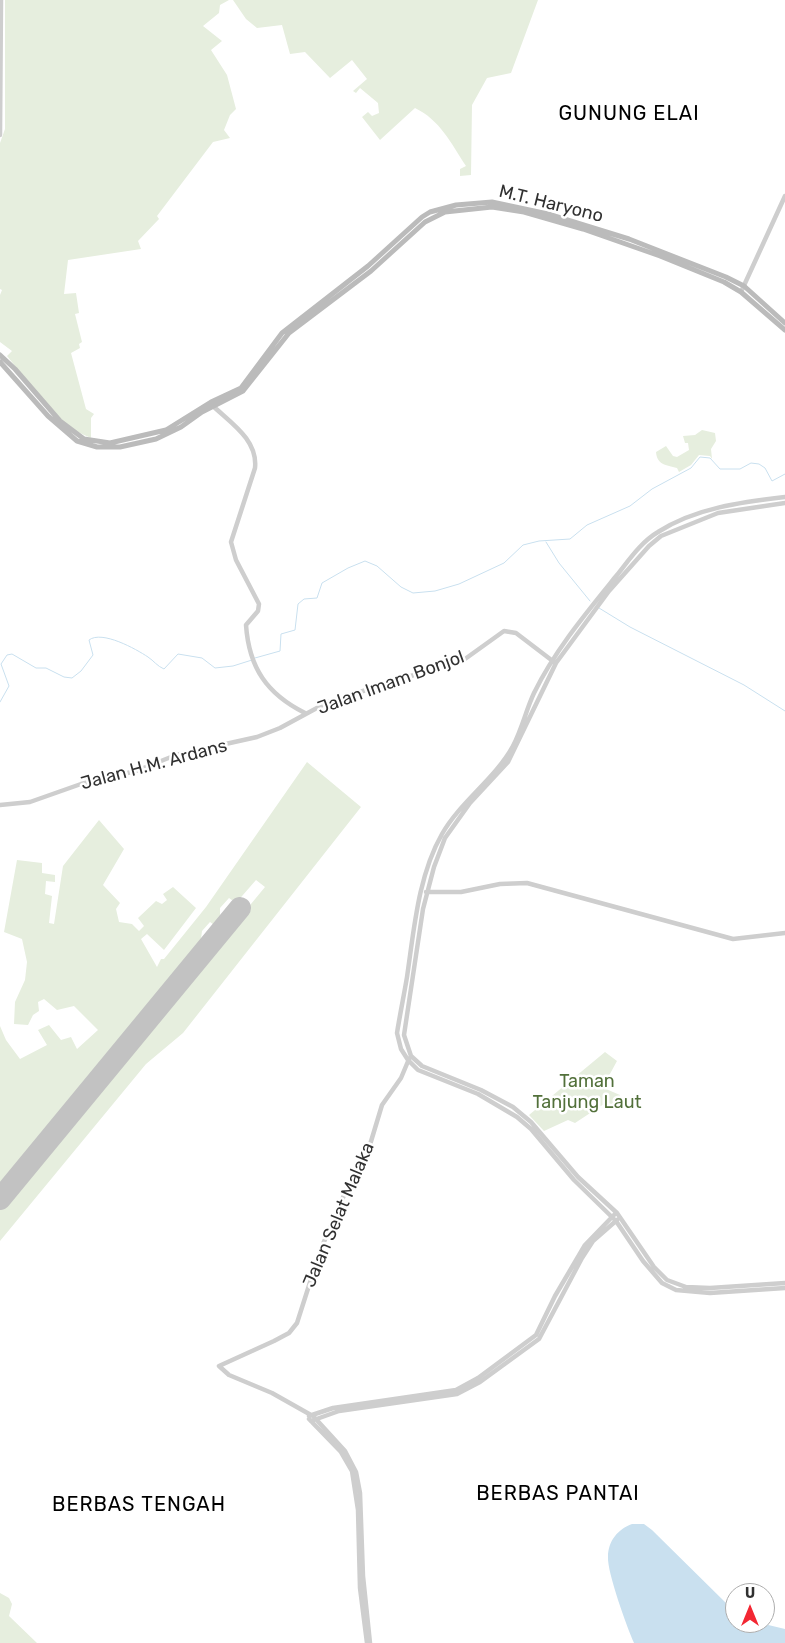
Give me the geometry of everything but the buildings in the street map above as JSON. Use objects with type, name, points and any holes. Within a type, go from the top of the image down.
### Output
[{"type":"main road","name":"M.T. Haryono","points":[[42,405],[69,436],[85,444],[108,448],[140,440],[170,428],[212,404],[243,390],[289,333],[399,242],[425,222],[445,212],[492,207],[507,209],[583,229],[660,256],[742,289],[785,323]]},
{"type":"main road","name":"M.T. Haryono","points":[[742,289],[785,330]]},
{"type":"main road","points":[[0,355],[42,405]]},
{"type":"main road","points":[[0,362],[42,405]]},
{"type":"street","points":[[0,135],[1,1]]},
{"type":"street","points":[[742,289],[785,196]]},
{"type":"street","name":"Jalan Imam Bonjol","points":[[212,404],[246,437],[255,458],[255,468],[231,536],[233,553],[259,607],[246,625],[252,659],[256,671],[264,682],[305,713],[328,702],[457,662],[476,652],[500,632],[511,630],[554,662]]},
{"type":"street","points":[[710,1291],[686,1287],[666,1280],[616,1217],[574,1180],[531,1129],[517,1117],[478,1094],[420,1071],[401,1049],[397,1033],[424,892],[442,835],[465,802],[505,759],[514,743],[534,693],[594,606],[649,546],[687,518],[722,507],[785,497]]},
{"type":"street","points":[[681,524],[724,512],[785,503]]},
{"type":"street","points":[[687,518],[689,523]]},
{"type":"street","name":"Jalan H.M. Ardans","points":[[0,805],[30,802],[81,784],[136,771],[176,755],[256,737],[280,728],[305,713]]},
{"type":"street","points":[[424,892],[461,892],[500,884],[527,883],[733,939],[785,933]]},
{"type":"street","name":"Jalan Selat Malaka","points":[[310,1417],[272,1393],[229,1375],[219,1366],[289,1333],[297,1323],[320,1251],[351,1179],[369,1148],[382,1105],[401,1078],[410,1058]]},
{"type":"street","points":[[564,1284],[593,1241],[616,1217]]},
{"type":"street","points":[[616,1217],[643,1261],[662,1283],[676,1290],[718,1291],[785,1288]]},
{"type":"street","points":[[369,1643],[363,1576],[360,1493],[356,1472],[345,1451],[310,1417],[333,1408],[456,1390],[504,1363],[537,1338],[589,1239],[616,1217]]},
{"type":"street","points":[[605,1229],[624,1230]]},
{"type":"street","points":[[718,1291],[785,1283]]},
{"type":"green space","points":[[5,0],[229,0],[220,5],[219,13],[203,26],[222,41],[211,50],[227,75],[236,109],[230,115],[224,130],[230,138],[213,142],[157,216],[159,219],[138,241],[141,249],[68,260],[64,294],[76,293],[79,313],[75,314],[82,342],[79,344],[80,348],[71,353],[86,409],[94,414],[91,418],[91,438],[78,432],[54,414],[7,356],[12,351],[0,342],[0,295],[2,290],[0,289],[0,143],[5,129]]},
{"type":"green space","points":[[233,0],[538,0],[511,73],[487,78],[472,105],[471,175],[460,176],[460,169],[466,166],[444,133],[424,113],[415,108],[380,140],[362,117],[368,112],[372,116],[379,113],[378,103],[360,88],[356,93],[353,91],[367,79],[352,60],[330,78],[305,52],[290,54],[282,25],[257,28],[246,19]]},
{"type":"green space","points":[[702,430],[715,433],[716,441],[711,449],[712,459],[710,456],[699,455],[691,465],[679,472],[677,468],[663,464],[658,460],[656,452],[666,446],[673,456],[677,457],[689,450],[688,443],[685,443],[683,436],[695,435]]},
{"type":"green space","points":[[307,762],[361,807],[183,1033],[146,1064],[0,1241],[0,1208],[265,887],[256,880],[236,903],[229,898],[220,908],[220,923],[217,927],[210,922],[202,931],[200,947],[0,1189],[0,1026],[6,1040],[20,1059],[47,1045],[38,1030],[49,1025],[61,1040],[71,1037],[77,1049],[98,1030],[74,1006],[57,1010],[44,999],[38,1002],[39,1011],[33,1015],[28,1025],[14,1024],[15,1002],[25,980],[27,962],[22,939],[4,932],[17,860],[42,863],[42,873],[55,875],[55,882],[46,881],[45,894],[52,896],[49,923],[54,924],[63,866],[99,820],[124,849],[103,885],[120,903],[116,909],[119,922],[132,924],[139,931],[144,926],[138,918],[156,901],[162,904],[167,900],[163,894],[173,887],[196,908],[164,950],[147,934],[141,939],[157,967],[161,959],[164,959],[206,907]]},
{"type":"green space","name":"Taman Tanjung Laut","points":[[605,1052],[617,1061],[605,1083],[606,1089],[620,1095],[618,1109],[607,1102],[575,1123],[568,1120],[544,1131],[529,1115]]},
{"type":"green space","points":[[0,1593],[9,1598],[12,1604],[9,1616],[37,1643],[0,1643]]},
{"type":"water","points":[[644,1524],[652,1530],[725,1602],[725,1633],[775,1633],[775,1627],[785,1629],[785,1643],[634,1643],[614,1587],[608,1557],[608,1551],[615,1536],[627,1526]]},
{"type":"waterway","points":[[255,658],[280,651],[281,634],[295,630],[298,604],[304,599],[317,598],[322,583],[348,568],[365,561],[377,566],[401,587],[413,593],[435,591],[459,584],[504,563],[523,545],[539,541],[570,539],[587,525],[630,506],[652,489],[691,468],[700,457],[710,458],[720,469],[740,469],[751,463],[759,464],[765,468],[772,481],[785,474]]},
{"type":"waterway","points":[[546,542],[559,563],[590,601]]},
{"type":"waterway","points":[[599,608],[630,627],[744,685],[785,711]]},
{"type":"waterway","points":[[0,702],[9,686],[1,664],[7,655],[12,654],[36,668],[46,668],[64,677],[72,678],[81,671],[93,655],[89,640],[95,638],[102,637],[127,645],[164,669],[178,654],[202,658],[215,668],[233,666],[252,660]]},
{"type":"runway","points":[[0,1199],[240,908]]},
{"type":"district","name":"GUNUNG ELAI","points":[[629,114]]},
{"type":"district","name":"BERBAS PANTAI","points":[[558,1494]]},
{"type":"district","name":"BERBAS TENGAH","points":[[139,1505]]}]
